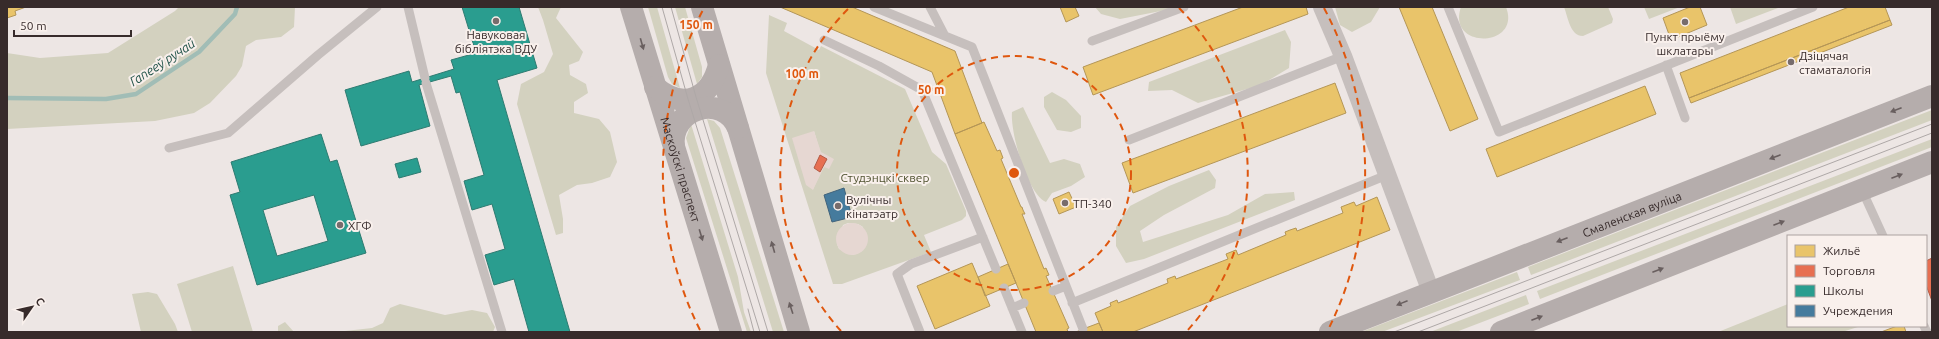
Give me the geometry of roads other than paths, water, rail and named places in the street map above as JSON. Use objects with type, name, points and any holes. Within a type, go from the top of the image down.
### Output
[{"type":"main road","name":"Маскоўскі праспект","points":[[631,7],[731,332]]},
{"type":"main road","points":[[702,7],[799,332]]},
{"type":"main road","points":[[655,88],[677,100],[693,99],[708,90],[713,83],[719,65]]},
{"type":"main road","name":"Смаленская вуліца","points":[[1333,331],[1932,96]]},
{"type":"main road","points":[[676,153],[674,138],[679,123],[690,113],[696,110],[712,108],[719,110],[731,118],[739,131]]},
{"type":"main road","points":[[1501,332],[1932,162]]},
{"type":"street","points":[[1322,7],[1343,56],[1431,292]]},
{"type":"lane","points":[[170,148],[228,133],[318,55],[377,7]]},
{"type":"lane","points":[[408,7],[425,80],[502,332]]},
{"type":"lane","points":[[874,7],[972,47],[1083,329]]},
{"type":"lane","points":[[930,7],[946,36]]},
{"type":"lane","points":[[1092,41],[1184,7]]},
{"type":"lane","points":[[1448,7],[1499,132],[1813,7]]},
{"type":"lane","points":[[824,40],[879,66],[922,90],[996,269]]},
{"type":"lane","points":[[1128,140],[1343,56]]},
{"type":"lane","points":[[1666,65],[1685,118]]},
{"type":"lane","points":[[1072,303],[1387,175]]},
{"type":"lane","points":[[1862,190],[1883,235]]},
{"type":"lane","points":[[920,332],[897,274],[911,264],[983,237]]},
{"type":"lane","points":[[1053,291],[1066,286]]},
{"type":"lane","points":[[1004,288],[1022,332]]},
{"type":"lane","points":[[1012,308],[1024,303]]},
{"type":"waterway","name":"Гапееў ручай","points":[[7,98],[106,99],[136,94],[199,52],[235,14],[237,7]]},
{"type":"tram line","points":[[662,7],[688,99],[760,332]]},
{"type":"tram line","points":[[671,7],[696,97],[768,332]]},
{"type":"tram line","points":[[1394,332],[1932,124]]},
{"type":"tram line","points":[[1418,332],[1932,133]]},
{"type":"tram line","points":[[748,309],[754,332]]},
{"type":"place","name":"Навуковая бібліятэка ВДУ","points":[[496,21]]},
{"type":"place","name":"Пункт прыёму шклатары","points":[[1685,22]]},
{"type":"place","name":"Дзіцячая стаматалогія","points":[[1791,62]]},
{"type":"place","name":"ТП-340","points":[[1065,203]]},
{"type":"place","name":"Вулічны кінатэатр","points":[[838,206]]},
{"type":"place","name":"ХГФ","points":[[340,225]]},
{"type":"park label","name":"Студэнцкі сквер","points":[[885,177]]}]
